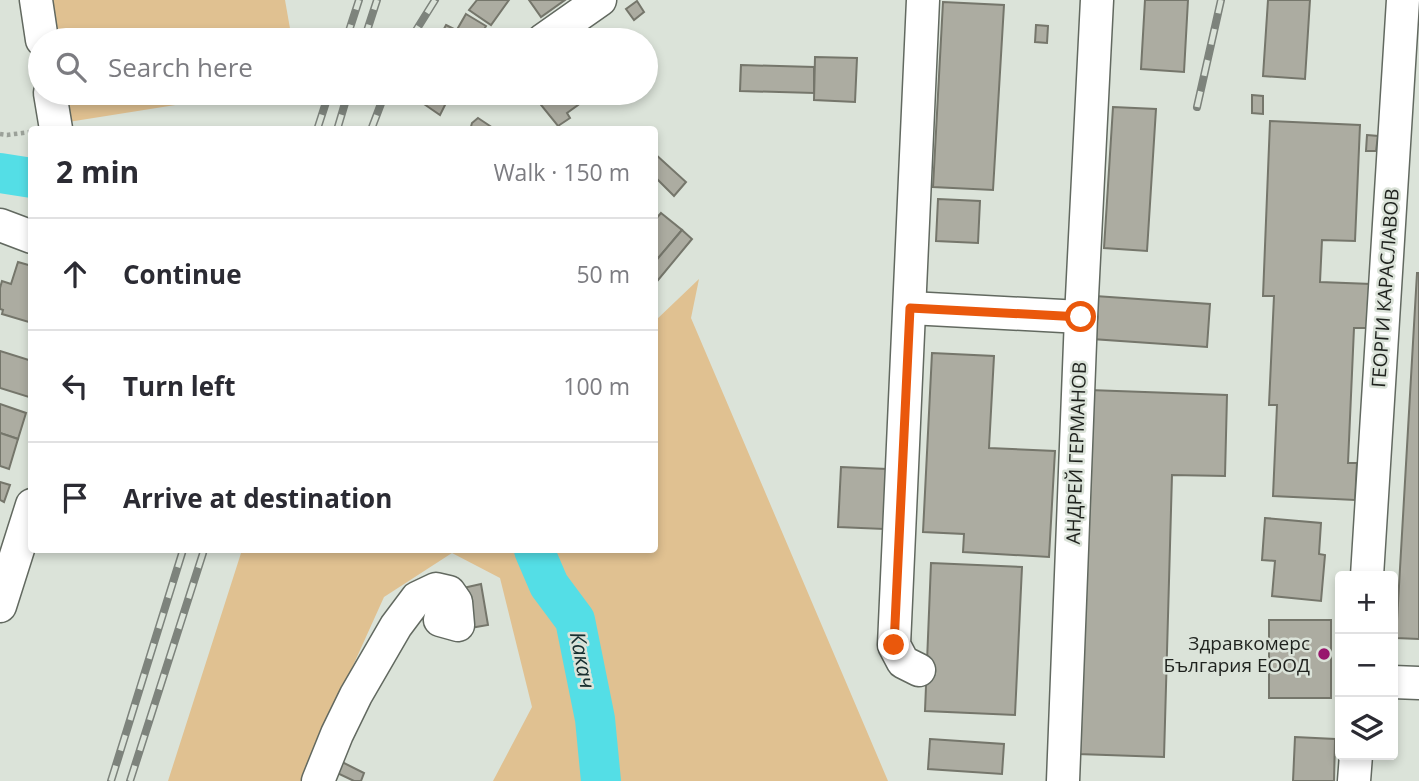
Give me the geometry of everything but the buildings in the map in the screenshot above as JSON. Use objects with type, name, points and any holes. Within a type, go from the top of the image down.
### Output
[{"type":"street","points":[[36,0],[40,28]]},
{"type":"street","points":[[560,28],[600,0]]},
{"type":"street","points":[[919,670],[904,662],[894,645],[923,0]]},
{"type":"street","name":"АНДРЕЙ ГЕРМАНОВ","points":[[1063,781],[1081,317],[1097,0]]},
{"type":"street","name":"ГЕОРГИ КАРАСЛАВОВ","points":[[1367,571],[1403,0]]},
{"type":"street","points":[[52,105],[56,126]]},
{"type":"street","points":[[0,225],[28,236]]},
{"type":"street","points":[[910,308],[1081,317]]},
{"type":"street","points":[[0,606],[28,518]]},
{"type":"street","points":[[318,781],[356,695],[396,626],[417,598],[436,589],[449,592],[456,602],[458,625],[440,620]]},
{"type":"street","points":[[1398,682],[1419,683]]},
{"type":"street","points":[[1354,781],[1356,760]]},
{"type":"path","points":[[0,134],[28,132]]},
{"type":"shaded area","points":[[41,0],[285,0],[290,28],[46,28]]},
{"type":"shaded area","points":[[59,105],[175,105],[62,123]]},
{"type":"shaded area","points":[[699,279],[691,318],[888,781],[493,781],[532,707],[500,578],[452,553],[658,553],[658,318]]},
{"type":"shaded area","points":[[241,553],[452,553],[384,597],[301,781],[168,781]]},
{"type":"waterway","name":"Какач","points":[[0,173],[28,177]]},
{"type":"waterway","name":"Какач","points":[[535,553],[549,585],[575,620],[595,719],[601,781]]},
{"type":"railway","points":[[350,28],[359,0]]},
{"type":"railway","points":[[368,28],[377,0]]},
{"type":"railway","points":[[418,28],[435,0]]},
{"type":"railway","points":[[1197,107],[1221,0]]},
{"type":"railway","points":[[318,126],[325,105]]},
{"type":"railway","points":[[338,126],[344,105]]},
{"type":"railway","points":[[373,126],[380,105]]},
{"type":"railway","points":[[111,781],[182,553]]},
{"type":"railway","points":[[130,781],[203,553]]},
{"type":"place","name":"Здравкомерс България ЕООД","points":[[1324,654]]},
{"type":"route","points":[[894,645],[910,308],[1081,317]]}]
